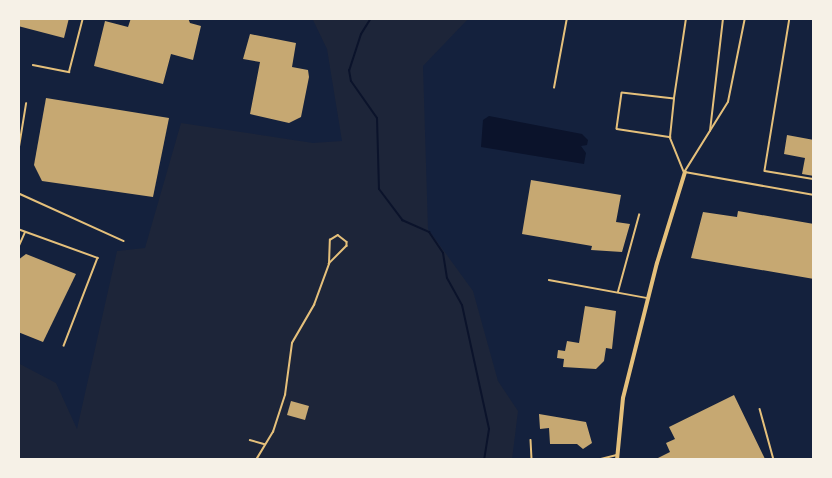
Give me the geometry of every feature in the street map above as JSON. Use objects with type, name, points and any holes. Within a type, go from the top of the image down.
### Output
[{"type":"street","points":[[617,460],[623,398],[648,298],[685,172]]},
{"type":"lane","points":[[33,65],[69,72],[83,18]]},
{"type":"lane","points":[[554,88],[567,18]]},
{"type":"lane","points":[[685,18],[670,137],[685,172]]},
{"type":"lane","points":[[710,132],[723,18]]},
{"type":"lane","points":[[685,172],[710,132],[734,84],[745,18]]},
{"type":"lane","points":[[790,18],[765,171],[814,179]]},
{"type":"lane","points":[[670,137],[617,129],[622,93],[674,99]]},
{"type":"lane","points":[[18,153],[26,104]]},
{"type":"lane","points":[[685,172],[814,195]]},
{"type":"lane","points":[[18,193],[124,241]]},
{"type":"lane","points":[[617,292],[639,215]]},
{"type":"lane","points":[[18,229],[98,258],[64,346]]},
{"type":"lane","points":[[18,248],[25,231]]},
{"type":"lane","points":[[549,280],[648,298]]},
{"type":"lane","points":[[760,409],[774,460]]},
{"type":"lane","points":[[531,440],[532,460]]},
{"type":"lane","points":[[597,460],[618,454]]},
{"type":"path","points":[[256,460],[273,432],[285,395],[292,344],[314,305],[329,264],[330,240],[338,235],[347,242],[346,246],[329,264]]},
{"type":"path","points":[[250,440],[265,444]]},
{"type":"shaded area","points":[[312,18],[469,18],[423,66],[428,229],[473,291],[498,381],[518,411],[512,460],[18,460],[18,363],[56,383],[77,429],[117,251],[145,248],[181,123],[313,143],[342,141],[327,49]]},
{"type":"shaded area","points":[[489,116],[582,134],[588,140],[587,145],[581,146],[586,153],[584,164],[481,147],[483,120]]},
{"type":"building","points":[[18,18],[69,18],[64,38],[18,26]]},
{"type":"building","points":[[131,18],[188,18],[190,23],[201,26],[193,60],[171,54],[163,84],[94,66],[105,21],[128,27]]},
{"type":"building","points":[[250,34],[296,43],[292,67],[308,70],[309,77],[301,117],[289,123],[250,114],[260,62],[243,59]]},
{"type":"building","points":[[46,98],[169,118],[153,197],[42,181],[34,165]]},
{"type":"building","points":[[787,135],[814,140],[814,176],[802,174],[805,158],[784,154]]},
{"type":"building","points":[[531,180],[621,195],[616,222],[630,224],[622,252],[591,250],[592,246],[522,234]]},
{"type":"building","points":[[738,211],[814,224],[814,279],[691,258],[703,212],[737,217]]},
{"type":"building","points":[[26,254],[76,274],[43,342],[18,332],[18,260]]},
{"type":"building","points":[[585,306],[616,311],[612,349],[606,348],[604,361],[596,369],[563,367],[564,359],[557,358],[558,350],[565,351],[567,341],[579,343]]},
{"type":"building","points":[[734,395],[765,459],[654,460],[670,452],[666,443],[675,439],[669,427]]},
{"type":"building","points":[[291,401],[309,406],[305,420],[287,415]]},
{"type":"building","points":[[539,414],[586,422],[592,443],[583,449],[577,444],[550,444],[549,428],[540,429]]},
{"type":"waterway","points":[[371,18],[361,34],[349,70],[351,81],[377,118],[379,189],[402,220],[429,232],[443,253],[447,278],[462,305],[489,429],[484,460]]}]
